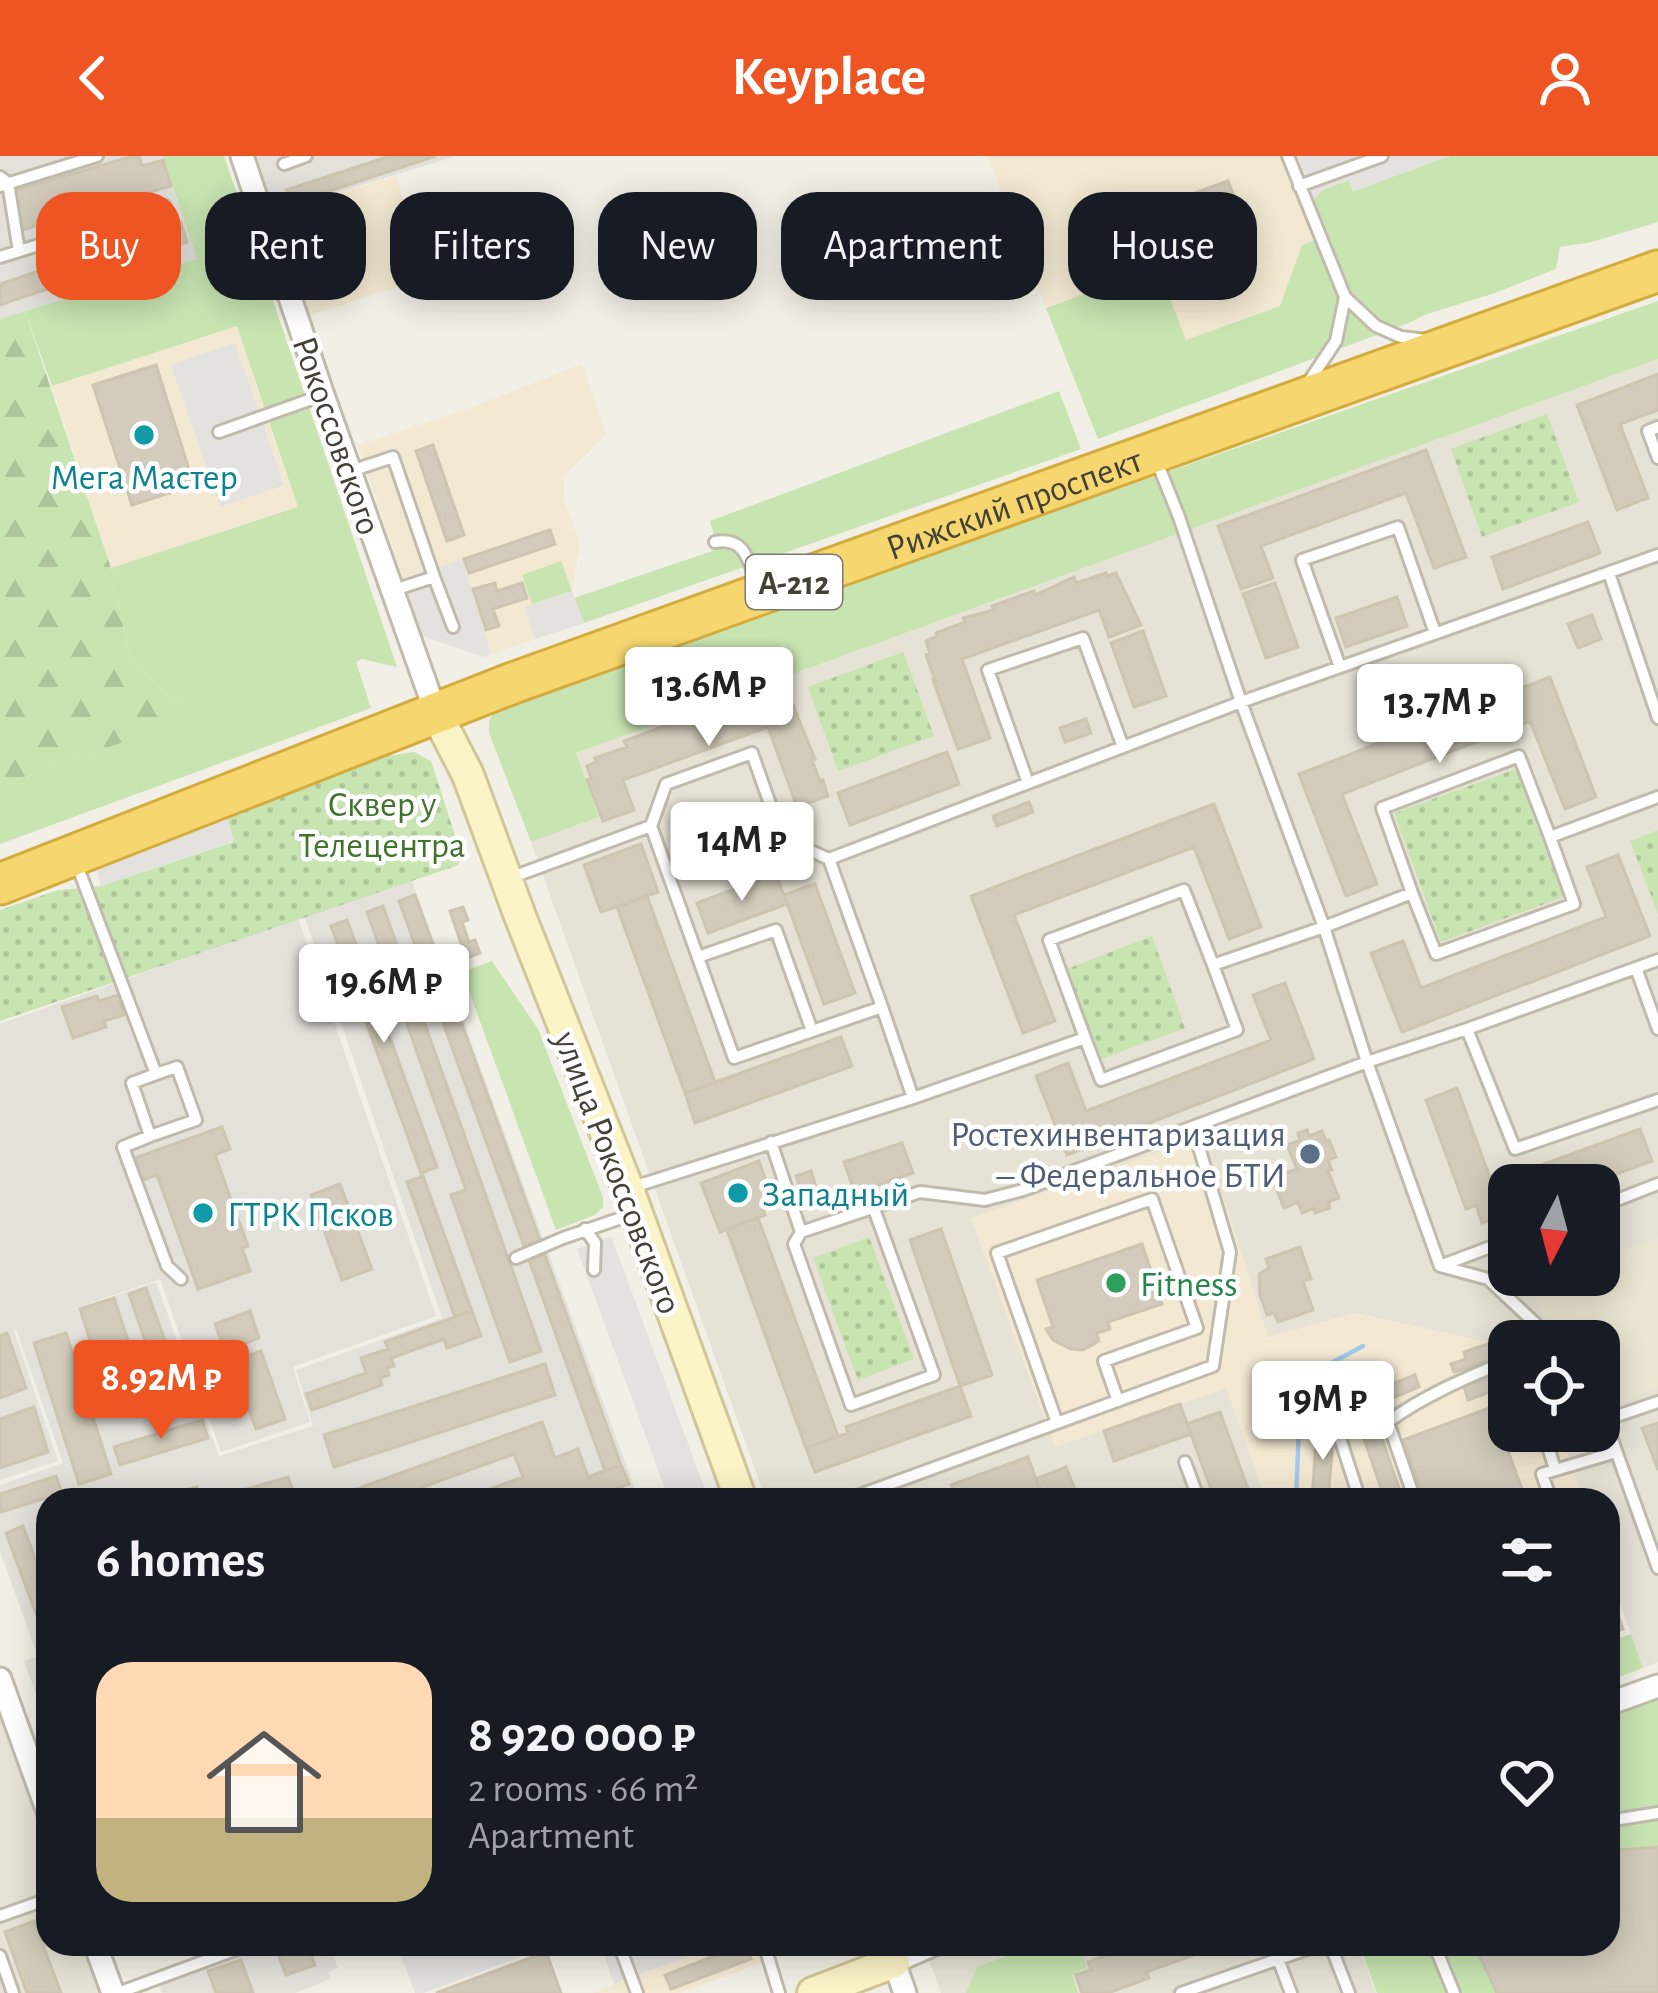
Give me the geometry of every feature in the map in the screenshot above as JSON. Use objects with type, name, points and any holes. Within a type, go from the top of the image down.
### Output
[{"type":"highway","name":"Рижский проспект","points":[[0,884],[436,713],[1648,271]]},
{"type":"main road","name":"улица Рокоссовского","points":[[436,713],[468,775],[737,1488]]},
{"type":"main road","points":[[813,1993],[885,1956]]},
{"type":"street","name":"Рокоссовского","points":[[242,156],[436,713]]},
{"type":"street","points":[[0,1679],[36,1779]]},
{"type":"street","points":[[1620,1699],[1658,1686]]},
{"type":"street","points":[[100,1956],[115,1993]]},
{"type":"street","points":[[892,1956],[905,1993]]},
{"type":"lane","points":[[19,251],[3,182],[97,156]]},
{"type":"lane","points":[[284,164],[306,156]]},
{"type":"lane","points":[[1288,156],[1345,297],[1376,326],[1401,337],[1454,344]]},
{"type":"lane","points":[[1299,186],[1382,156]]},
{"type":"lane","points":[[0,257],[36,246]]},
{"type":"lane","points":[[1297,400],[1336,341],[1345,297]]},
{"type":"lane","points":[[219,432],[322,395]]},
{"type":"lane","points":[[1658,427],[1648,431],[1658,458]]},
{"type":"lane","points":[[1153,453],[1441,1266]]},
{"type":"lane","points":[[351,471],[393,457],[453,627]]},
{"type":"lane","points":[[1340,667],[1302,560],[1398,527],[1435,633]]},
{"type":"lane","points":[[715,542],[727,539],[743,548],[761,594]]},
{"type":"lane","points":[[882,1007],[734,1058],[651,826],[665,784],[752,753],[782,838],[829,859],[1241,702],[1658,555]]},
{"type":"lane","points":[[1609,573],[1658,718]]},
{"type":"lane","points":[[392,591],[434,577]]},
{"type":"lane","points":[[1028,783],[988,670],[1083,638],[1123,747]]},
{"type":"lane","points":[[1519,756],[1550,837],[1574,904],[1436,954],[1382,808],[1519,756]]},
{"type":"lane","points":[[1550,837],[1658,797]]},
{"type":"lane","points":[[506,880],[651,826]]},
{"type":"lane","points":[[73,856],[156,1074]]},
{"type":"lane","points":[[829,859],[913,1098]]},
{"type":"lane","points":[[1184,890],[1213,965],[1237,1030],[1101,1080],[1048,940],[1184,890]]},
{"type":"lane","points":[[1213,965],[1412,893]]},
{"type":"lane","points":[[698,957],[776,930],[812,1031]]},
{"type":"lane","points":[[874,1209],[934,1375],[851,1405],[794,1244],[801,1232],[920,1192],[985,1200],[1023,1190],[1658,960]]},
{"type":"lane","points":[[1636,968],[1658,1029]]},
{"type":"lane","points":[[1468,1029],[1515,1149],[1658,1100]]},
{"type":"lane","points":[[516,1258],[585,1229],[632,1201],[771,1142],[1085,1038]]},
{"type":"lane","points":[[150,1136],[131,1083],[177,1067],[196,1120],[123,1147],[167,1266],[181,1279]]},
{"type":"lane","points":[[883,1488],[1213,1366],[1230,1252],[1193,1127]]},
{"type":"lane","points":[[771,1142],[801,1232]]},
{"type":"lane","points":[[1620,1199],[1658,1184]]},
{"type":"lane","points":[[1057,1423],[997,1253],[1152,1199],[1197,1328],[1103,1361],[1118,1401]]},
{"type":"lane","points":[[585,1229],[595,1243],[594,1270]]},
{"type":"lane","points":[[1441,1266],[1488,1248]]},
{"type":"lane","points":[[1441,1266],[1488,1279],[1532,1320]]},
{"type":"lane","points":[[1411,1488],[1388,1422],[1447,1386],[1488,1369]]},
{"type":"lane","points":[[1620,1415],[1658,1402]]},
{"type":"lane","points":[[1340,1438],[1356,1488]]},
{"type":"lane","points":[[1550,1452],[1555,1469]]},
{"type":"lane","points":[[1547,1488],[1542,1474],[1616,1452],[1658,1568]]},
{"type":"lane","points":[[1185,1462],[1195,1488]]},
{"type":"lane","points":[[895,1484],[896,1488]]},
{"type":"lane","points":[[1620,1817],[1658,1813]]},
{"type":"lane","points":[[0,1916],[36,1902]]},
{"type":"lane","points":[[115,1993],[218,1956]]},
{"type":"lane","points":[[623,1956],[637,1993]]},
{"type":"lane","points":[[768,1956],[779,1993]]},
{"type":"lane","points":[[1184,1992],[1288,1956]]},
{"type":"lane","points":[[1332,1956],[1349,1993]]},
{"type":"lane","points":[[1439,1956],[1454,1993]]},
{"type":"lane","points":[[0,1957],[13,1993]]},
{"type":"lane","points":[[1278,1959],[1291,1993]]},
{"type":"shaded area","points":[[0,156],[163,156],[175,192],[36,192],[36,300],[63,300],[0,319]]},
{"type":"shaded area","points":[[249,156],[456,156],[340,192],[261,192]]},
{"type":"shaded area","points":[[988,156],[1580,156],[1296,255],[1311,294],[1185,341],[1170,300],[1257,300],[1257,192],[1068,192],[1068,300],[1046,308],[1044,192],[1002,192]]},
{"type":"shaded area","points":[[1298,156],[1450,156],[1353,191],[1348,180],[1314,199]]},
{"type":"shaded area","points":[[396,176],[401,192],[390,192],[390,289],[366,297],[366,192],[343,192]]},
{"type":"shaded area","points":[[181,209],[198,259],[181,264]]},
{"type":"shaded area","points":[[296,300],[357,300],[302,318]]},
{"type":"shaded area","points":[[237,326],[298,507],[111,568],[52,386]]},
{"type":"shaded area","points":[[235,343],[284,485],[220,507],[171,365]]},
{"type":"shaded area","points":[[1658,359],[1658,1662],[1643,1668],[1620,1603],[1620,1488],[1580,1488],[1567,1452],[1620,1452],[1620,1320],[1488,1320],[1488,1342],[1355,1313],[1268,1338],[1203,1136],[971,1219],[1227,1388],[1262,1488],[762,1488],[531,842],[599,817],[576,753]]},
{"type":"shaded area","points":[[582,364],[606,435],[564,476],[564,500],[580,543],[572,591],[525,607],[535,639],[484,657],[422,636],[358,445]]},
{"type":"shaded area","points":[[462,559],[491,653],[484,657],[422,636],[402,580]]},
{"type":"shaded area","points":[[572,591],[584,623],[535,639],[524,607]]},
{"type":"shaded area","points":[[227,815],[234,841],[101,886],[95,862]]},
{"type":"shaded area","points":[[411,878],[635,1488],[36,1488],[36,1651],[0,1552],[0,1485],[63,1463],[16,1329],[58,1461],[0,1480],[0,1024],[298,918],[436,1316],[293,1367],[310,1422],[221,1452],[160,1279],[40,1321],[156,1282],[219,1456],[313,1426],[296,1370],[442,1318],[304,915]]},
{"type":"shaded area","points":[[1204,1136],[1268,1337],[1355,1313],[1488,1342],[1488,1452],[1567,1452],[1580,1488],[1262,1488],[1226,1388],[1055,1447],[971,1218]]},
{"type":"shaded area","points":[[611,1236],[705,1488],[665,1488],[577,1249]]},
{"type":"shaded area","points":[[1658,1238],[1658,1388],[1620,1403],[1620,1320],[1548,1320],[1534,1296],[1620,1296],[1620,1252]]},
{"type":"shaded area","points":[[36,1657],[36,1694],[24,1661]]},
{"type":"shaded area","points":[[0,1691],[36,1791],[36,1956],[95,1956],[109,1993],[0,1993]]},
{"type":"shaded area","points":[[237,1956],[334,1956],[338,1968],[328,1972],[331,1979],[295,1993],[162,1993],[159,1985]]},
{"type":"shaded area","points":[[401,1956],[522,1956],[424,1993],[415,1993]]},
{"type":"shaded area","points":[[604,1956],[690,1956],[614,1984]]},
{"type":"shaded area","points":[[691,1956],[781,1956],[680,1993],[592,1993]]},
{"type":"shaded area","points":[[928,1956],[1362,1956],[1376,1993],[941,1993]]},
{"type":"green space","points":[[163,156],[224,156],[236,192],[205,192],[205,300],[273,300],[397,667],[362,659],[356,662],[371,708],[0,844],[0,786],[204,713],[162,692],[130,658],[111,568],[298,507],[237,326],[52,386],[25,311],[61,300],[181,300],[181,264],[197,259],[181,211],[181,192],[175,192]]},
{"type":"green space","points":[[1450,156],[1658,156],[1658,222],[1560,247],[1556,269],[1098,439],[1046,308],[1068,300],[1171,300],[1186,340],[1280,306],[1302,245],[1327,235],[1314,199],[1323,190],[1349,180],[1354,191]]},
{"type":"green space","points":[[1658,301],[1658,359],[576,753],[599,817],[531,842],[489,733],[495,709]]},
{"type":"green space","points":[[25,311],[111,568],[130,658],[162,692],[205,713],[0,786],[0,319]]},
{"type":"green space","points":[[1059,391],[1081,449],[584,623],[574,598],[718,549],[710,521]]},
{"type":"green space","points":[[1547,414],[1579,502],[1482,537],[1451,449]]},
{"type":"green space","points":[[561,561],[572,591],[532,604],[522,575]]},
{"type":"green space","points":[[903,652],[934,736],[838,771],[808,687]]},
{"type":"green space","name":"Сквер у Телецентра","points":[[414,752],[431,761],[454,832],[459,865],[0,1021],[0,910],[58,890],[101,886],[233,842],[227,815],[381,757]]},
{"type":"green space","points":[[1516,769],[1563,897],[1441,942],[1394,813]]},
{"type":"green space","points":[[1658,830],[1658,914],[1630,841]]},
{"type":"green space","points":[[1152,936],[1185,1028],[1101,1059],[1067,969]]},
{"type":"green space","points":[[492,961],[538,1029],[603,1197],[603,1207],[595,1215],[556,1230],[462,972]]},
{"type":"green space","points":[[869,1237],[914,1359],[858,1380],[813,1258]]},
{"type":"green space","points":[[1631,1634],[1643,1668],[1620,1677],[1620,1638]]},
{"type":"green space","points":[[1658,1699],[1658,1993],[1377,1993],[1363,1956],[1620,1956],[1620,1711]]},
{"type":"green space","points":[[1007,1956],[1084,1956],[1087,1967],[1072,1975],[1078,1993],[966,1993],[977,1967]]},
{"type":"building","points":[[133,156],[139,156],[142,166],[163,160],[171,186],[151,192],[36,192],[36,226],[22,230],[11,192]]},
{"type":"building","points":[[390,156],[436,156],[326,192],[286,190]]},
{"type":"building","points":[[1228,181],[1232,192],[1198,192]]},
{"type":"building","points":[[36,272],[36,293],[0,305],[0,284]]},
{"type":"building","name":"Мега Мастер","points":[[156,365],[194,485],[132,505],[93,385]]},
{"type":"building","points":[[1658,374],[1658,410],[1620,424],[1648,498],[1617,510],[1577,405]]},
{"type":"building","points":[[433,445],[464,535],[447,541],[416,451]]},
{"type":"building","points":[[1426,450],[1466,557],[1434,568],[1406,493],[1261,546],[1273,578],[1241,589],[1218,526]]},
{"type":"building","points":[[1588,522],[1600,553],[1503,589],[1492,557]]},
{"type":"building","points":[[550,530],[555,544],[469,573],[464,559]]},
{"type":"building","points":[[1116,573],[1141,625],[1109,637],[1099,610],[962,659],[990,738],[958,749],[933,680],[926,641],[965,622],[963,618],[994,610],[992,606],[1034,591],[1035,595],[1074,577],[1076,583]]},
{"type":"building","points":[[495,583],[497,591],[522,583],[527,598],[493,609],[499,626],[486,630],[473,589]]},
{"type":"building","points":[[1275,583],[1298,647],[1266,658],[1243,594]]},
{"type":"building","points":[[1397,597],[1407,626],[1346,647],[1336,618]]},
{"type":"building","points":[[1592,615],[1601,639],[1578,648],[1568,624]]},
{"type":"building","points":[[1143,631],[1166,696],[1134,707],[1111,643]]},
{"type":"building","points":[[1550,677],[1596,797],[1565,809],[1530,721],[1342,794],[1377,884],[1346,896],[1299,774]]},
{"type":"building","points":[[774,690],[776,694],[784,691],[792,703],[828,796],[797,807],[768,727],[623,780],[634,810],[603,821],[587,780],[591,778],[587,766],[595,758],[627,747],[624,741]]},
{"type":"building","points":[[1086,719],[1091,733],[1065,742],[1060,728]]},
{"type":"building","points":[[947,752],[959,784],[850,825],[838,793]]},
{"type":"building","points":[[1029,802],[1033,812],[997,826],[993,816]]},
{"type":"building","points":[[1214,804],[1261,927],[1229,939],[1194,847],[1014,915],[1055,1021],[1023,1033],[971,896]]},
{"type":"building","points":[[708,843],[714,859],[697,865],[691,849]]},
{"type":"building","points":[[641,844],[658,892],[601,912],[584,865]]},
{"type":"building","points":[[1618,855],[1650,936],[1402,1032],[1371,953],[1403,941],[1421,988],[1606,917],[1587,867]]},
{"type":"building","points":[[776,874],[787,904],[708,933],[697,903]]},
{"type":"building","points":[[815,884],[855,993],[824,1004],[784,895]]},
{"type":"building","points":[[415,895],[540,1240],[524,1246],[399,901]]},
{"type":"building","points":[[647,896],[715,1082],[685,1093],[617,907]]},
{"type":"building","points":[[383,906],[541,1351],[510,1362],[451,1195],[466,1190],[367,912]]},
{"type":"building","points":[[463,907],[469,942],[475,940],[480,953],[466,958],[450,911]]},
{"type":"building","points":[[347,920],[437,1167],[421,1173],[331,926]]},
{"type":"building","points":[[1285,983],[1314,1059],[1067,1155],[1036,1076],[1068,1063],[1086,1111],[1271,1040],[1253,995]]},
{"type":"building","points":[[118,995],[124,1015],[73,1038],[62,1007]]},
{"type":"building","points":[[841,1037],[852,1066],[695,1123],[685,1093]]},
{"type":"building","points":[[1457,1088],[1488,1172],[1488,1221],[1482,1223],[1476,1205],[1466,1209],[1426,1100]]},
{"type":"building","name":"ГТРК Псков","points":[[222,1127],[230,1149],[215,1155],[248,1246],[242,1248],[250,1271],[198,1289],[157,1175],[143,1180],[135,1158]]},
{"type":"building","points":[[1640,1129],[1652,1161],[1620,1173],[1620,1164],[1544,1164]]},
{"type":"building","points":[[1307,1130],[1309,1136],[1322,1131],[1336,1157],[1328,1160],[1332,1170],[1328,1171],[1339,1198],[1328,1202],[1330,1208],[1315,1213],[1314,1208],[1302,1213],[1298,1202],[1284,1208],[1272,1178],[1297,1169],[1287,1145],[1300,1140],[1298,1133]]},
{"type":"building","points":[[902,1143],[913,1173],[855,1193],[844,1162]]},
{"type":"building","name":"Западный","points":[[759,1161],[774,1204],[763,1208],[765,1215],[720,1232],[701,1183]]},
{"type":"building","points":[[811,1171],[820,1200],[806,1204],[796,1176]]},
{"type":"building","points":[[423,1176],[472,1311],[455,1317],[407,1182]]},
{"type":"building","points":[[340,1184],[372,1269],[342,1280],[311,1195]]},
{"type":"building","points":[[758,1218],[838,1436],[806,1448],[727,1230]]},
{"type":"building","points":[[941,1229],[992,1375],[960,1386],[910,1240]]},
{"type":"building","points":[[1142,1244],[1162,1304],[1108,1322],[1110,1329],[1097,1333],[1099,1341],[1083,1350],[1053,1340],[1046,1329],[1053,1327],[1037,1280]]},
{"type":"building","points":[[1300,1247],[1311,1279],[1303,1281],[1313,1310],[1278,1322],[1274,1313],[1267,1315],[1259,1274],[1269,1268],[1266,1259]]},
{"type":"building","points":[[545,1255],[621,1465],[605,1471],[529,1260]]},
{"type":"building","points":[[146,1288],[177,1374],[159,1381],[129,1294]]},
{"type":"building","points":[[114,1298],[137,1368],[119,1374],[126,1395],[109,1400],[80,1309]]},
{"type":"building","points":[[250,1311],[259,1338],[225,1351],[215,1324]]},
{"type":"building","points":[[472,1311],[481,1336],[447,1348],[444,1339],[391,1358],[394,1366],[380,1378],[382,1385],[312,1410],[306,1394],[366,1373],[361,1358],[388,1349],[385,1342]]},
{"type":"building","points":[[7,1333],[26,1388],[0,1398],[0,1336]]},
{"type":"building","points":[[66,1333],[111,1474],[79,1484],[34,1343]]},
{"type":"building","points":[[1488,1344],[1488,1361],[1454,1372],[1451,1364],[1466,1359],[1464,1352]]},
{"type":"building","points":[[261,1351],[285,1419],[256,1429],[232,1362]]},
{"type":"building","points":[[545,1364],[555,1395],[334,1467],[324,1435]]},
{"type":"building","points":[[1415,1375],[1419,1387],[1369,1405],[1365,1394]]},
{"type":"building","points":[[1488,1377],[1488,1393],[1468,1400],[1464,1386]]},
{"type":"building","points":[[1352,1382],[1362,1411],[1328,1422],[1319,1394]]},
{"type":"building","points":[[960,1386],[971,1416],[815,1472],[806,1448],[848,1433],[846,1427]]},
{"type":"building","points":[[1180,1404],[1191,1434],[1114,1461],[1104,1431]]},
{"type":"building","points":[[34,1407],[48,1452],[0,1468],[0,1419]]},
{"type":"building","points":[[1488,1408],[1488,1452],[1508,1452],[1522,1488],[1421,1488],[1403,1440]]},
{"type":"building","points":[[1220,1412],[1248,1488],[1211,1488],[1187,1424]]},
{"type":"building","points":[[1375,1418],[1399,1488],[1381,1488],[1359,1424]]},
{"type":"building","points":[[202,1420],[208,1438],[120,1465],[114,1447]]},
{"type":"building","points":[[542,1422],[555,1458],[578,1449],[588,1477],[621,1465],[629,1484],[618,1488],[493,1488],[523,1477],[514,1454],[420,1488],[359,1488]]},
{"type":"building","points":[[1658,1423],[1658,1470],[1642,1428]]},
{"type":"building","points":[[1317,1426],[1334,1428],[1329,1488],[1313,1488]]},
{"type":"building","points":[[1028,1457],[1039,1488],[952,1488]]},
{"type":"building","points":[[1066,1467],[1074,1488],[1039,1488],[1036,1479]]},
{"type":"building","points":[[56,1476],[60,1488],[36,1488],[36,1501],[1,1512],[0,1494]]},
{"type":"building","points":[[288,1477],[292,1488],[250,1488]]},
{"type":"building","points":[[23,1526],[36,1561],[36,1614],[6,1533]]},
{"type":"building","points":[[1658,1847],[1658,1993],[1497,1993],[1480,1956],[1620,1956],[1620,1850]]},
{"type":"building","points":[[34,1921],[36,1956],[47,1956],[61,1993],[27,1993],[5,1932]]},
{"type":"building","points":[[279,1956],[312,1956],[315,1965],[286,1975]]},
{"type":"building","points":[[535,1956],[547,1956],[561,1993],[436,1993]]},
{"type":"building","points":[[714,1956],[751,1959],[671,1989],[665,1975]]},
{"type":"building","points":[[1104,1956],[1191,1956],[1146,1972],[1149,1978],[1108,1993],[1082,1993],[1076,1975],[1091,1970],[1088,1962]]},
{"type":"building","points":[[241,1960],[253,1993],[216,1993],[208,1971]]},
{"type":"waterway","points":[[1296,1488],[1301,1379],[1363,1346]]},
{"type":"place","name":"Мега Мастер","points":[[144,435]]},
{"type":"place","name":"Ростехинвентаризация – Федеральное БТИ","points":[[1310,1154]]},
{"type":"place","name":"Западный","points":[[738,1193]]},
{"type":"place","name":"ГТРК Псков","points":[[203,1213]]},
{"type":"place","name":"Fitness","points":[[1116,1283]]}]
